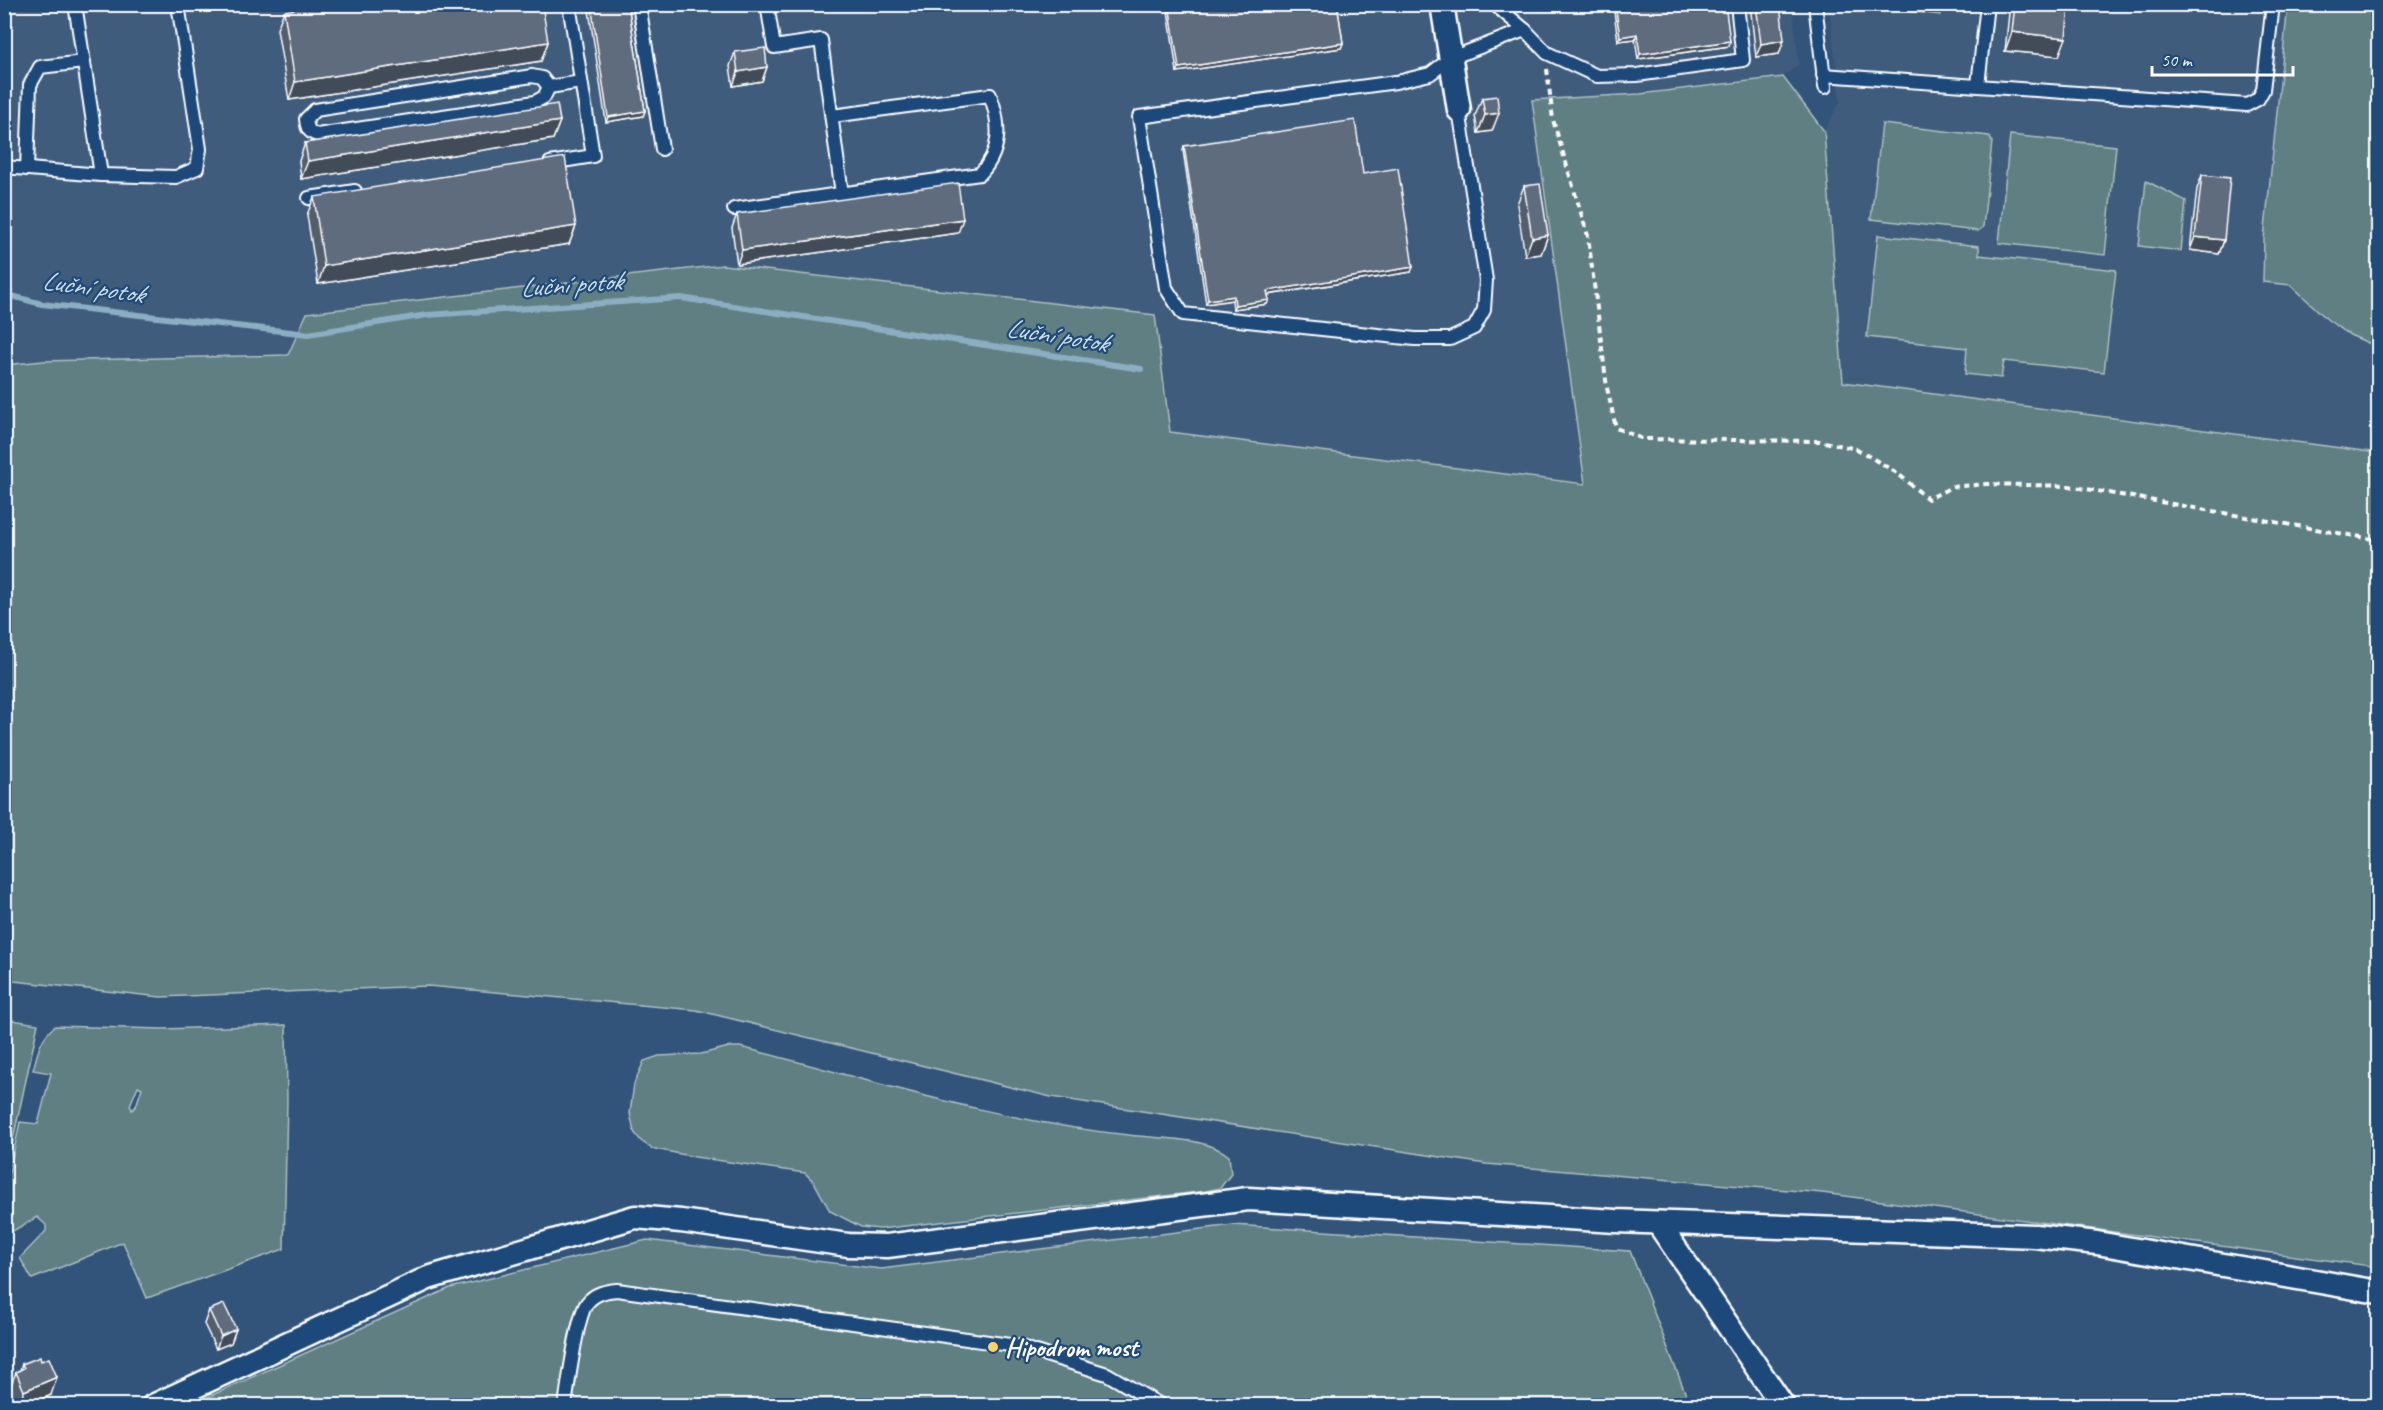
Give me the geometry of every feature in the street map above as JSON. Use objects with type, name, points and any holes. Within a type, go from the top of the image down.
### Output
[{"type":"street","points":[[1442,4],[1459,110]]},
{"type":"street","points":[[153,1406],[428,1278],[635,1217],[681,1221],[848,1245],[887,1246],[1248,1199],[1658,1223],[2035,1236],[2097,1243],[2379,1292]]},
{"type":"street","points":[[1658,1223],[1783,1406]]},
{"type":"lane","points":[[75,4],[101,175]]},
{"type":"lane","points":[[4,167],[101,175],[176,177],[197,168],[200,148],[178,4]]},
{"type":"lane","points":[[534,165],[593,156],[569,4]]},
{"type":"lane","points":[[639,4],[662,149]]},
{"type":"lane","points":[[767,4],[774,47],[821,40],[842,194]]},
{"type":"lane","points":[[1494,4],[1525,30],[1547,53],[1597,76],[1638,75],[1743,60],[1737,4]]},
{"type":"lane","points":[[1815,4],[1824,81],[1978,85],[2247,105],[2258,99],[2263,90],[2273,4]]},
{"type":"lane","points":[[1978,85],[1987,4]]},
{"type":"lane","points":[[1459,110],[1486,280],[1484,310],[1474,328],[1450,339],[1415,339],[1183,315],[1166,288],[1139,117],[1396,82],[1430,74],[1451,58],[1525,30]]},
{"type":"lane","points":[[27,169],[30,85],[40,67],[84,62]]},
{"type":"lane","points":[[532,76],[542,78],[549,87],[544,97],[534,102],[317,135],[311,133],[307,128],[306,119],[315,110],[532,76]]},
{"type":"lane","points":[[549,87],[581,82]]},
{"type":"lane","points":[[734,209],[980,174],[991,162],[997,137],[997,113],[990,95],[831,116]]},
{"type":"lane","points":[[309,198],[368,189]]},
{"type":"lane","points":[[565,1406],[578,1329],[587,1304],[602,1292],[617,1290],[1017,1346],[1107,1374],[1162,1406]]},
{"type":"path","points":[[1547,53],[1553,120],[1588,236],[1607,388],[1616,428],[1643,439],[1820,441],[1857,449],[1897,473],[1928,499],[1952,487],[1987,484],[2069,486],[2379,540]]},
{"type":"shaded area","points":[[1792,4],[1799,64],[1783,77],[1640,94],[1532,100],[1586,484],[1170,432],[288,355],[43,361],[5,365],[4,5]]},
{"type":"shaded area","points":[[1829,5],[2378,5],[2378,453],[1842,382],[1824,131],[1840,102]]},
{"type":"green space","points":[[1884,4],[1941,5],[1940,15],[1883,8]]},
{"type":"green space","points":[[2288,5],[2378,5],[2378,347],[2350,335],[2328,320],[2291,285],[2263,282],[2264,239]]},
{"type":"green space","points":[[1783,77],[1824,131],[1843,382],[2378,453],[2378,1267],[1822,1193],[1486,1164],[1051,1097],[696,1010],[428,986],[161,997],[5,980],[5,365],[43,361],[288,355],[307,313],[723,265],[1155,315],[1170,432],[1585,484],[1532,100],[1640,94]]},
{"type":"green space","points":[[1882,124],[1989,136],[1992,142],[1983,227],[1978,231],[1871,219]]},
{"type":"green space","points":[[2010,135],[2116,146],[2105,255],[1999,243]]},
{"type":"green space","points":[[2146,181],[2186,201],[2181,251],[2139,246]]},
{"type":"green space","points":[[1878,235],[1979,246],[1979,255],[2116,270],[2104,372],[2004,361],[2001,378],[1965,374],[1967,348],[1867,337]]},
{"type":"green space","points":[[4,1019],[38,1024],[5,1177]]},
{"type":"green space","points":[[286,1025],[284,1249],[147,1298],[123,1242],[32,1279],[20,1258],[46,1231],[46,1225],[37,1217],[6,1235],[5,1192],[20,1122],[38,1124],[51,1073],[33,1070],[43,1040],[55,1026],[162,1029]],"holes":[[[138,1086],[142,1088],[136,1106],[132,1110],[130,1105]]]},
{"type":"green space","points":[[729,1047],[740,1047],[933,1098],[1029,1120],[1078,1129],[1207,1145],[1229,1156],[1231,1174],[1220,1188],[1206,1191],[880,1229],[861,1227],[830,1211],[814,1182],[805,1173],[695,1157],[651,1148],[634,1132],[630,1113],[634,1084],[644,1061],[659,1056],[701,1054]]},
{"type":"green space","name":"Hipodrom most","points":[[1233,1225],[1630,1251],[1690,1405],[188,1406],[450,1288],[647,1240],[881,1269]]},
{"type":"building","points":[[324,4],[542,4],[548,42],[295,82],[284,11]]},
{"type":"building","points":[[591,4],[628,4],[645,111],[608,117]]},
{"type":"building","points":[[1169,4],[1337,4],[1343,43],[1179,68]]},
{"type":"building","points":[[1615,4],[1725,4],[1730,41],[1640,54],[1637,34],[1620,37]]},
{"type":"building","points":[[1756,4],[1780,4],[1784,40],[1761,44]]},
{"type":"building","points":[[2015,4],[2069,4],[2066,38],[2012,32]]},
{"type":"building","points":[[765,48],[767,67],[738,72],[735,52]]},
{"type":"building","points":[[1497,96],[1499,113],[1485,115],[1482,98]]},
{"type":"building","points":[[557,104],[560,121],[308,161],[305,143]]},
{"type":"building","points":[[1355,120],[1363,174],[1398,168],[1413,267],[1267,291],[1269,300],[1235,305],[1234,296],[1208,300],[1184,146]]},
{"type":"building","points":[[565,157],[576,226],[324,266],[314,197]]},
{"type":"building","points":[[2202,175],[2230,178],[2224,240],[2195,237]]},
{"type":"building","points":[[958,183],[963,219],[742,250],[737,214]]},
{"type":"building","points":[[1540,184],[1548,235],[1532,238],[1524,186]]},
{"type":"building","points":[[224,1304],[236,1329],[221,1336],[209,1310]]},
{"type":"building","points":[[40,1357],[41,1361],[49,1358],[57,1377],[24,1391],[16,1372],[24,1368],[22,1364]]},
{"type":"waterway","name":"Luční potok","points":[[4,294],[42,304],[308,334],[427,315],[681,298],[1141,369]]},
{"type":"place","name":"Hipodrom most","points":[[993,1347]]}]
